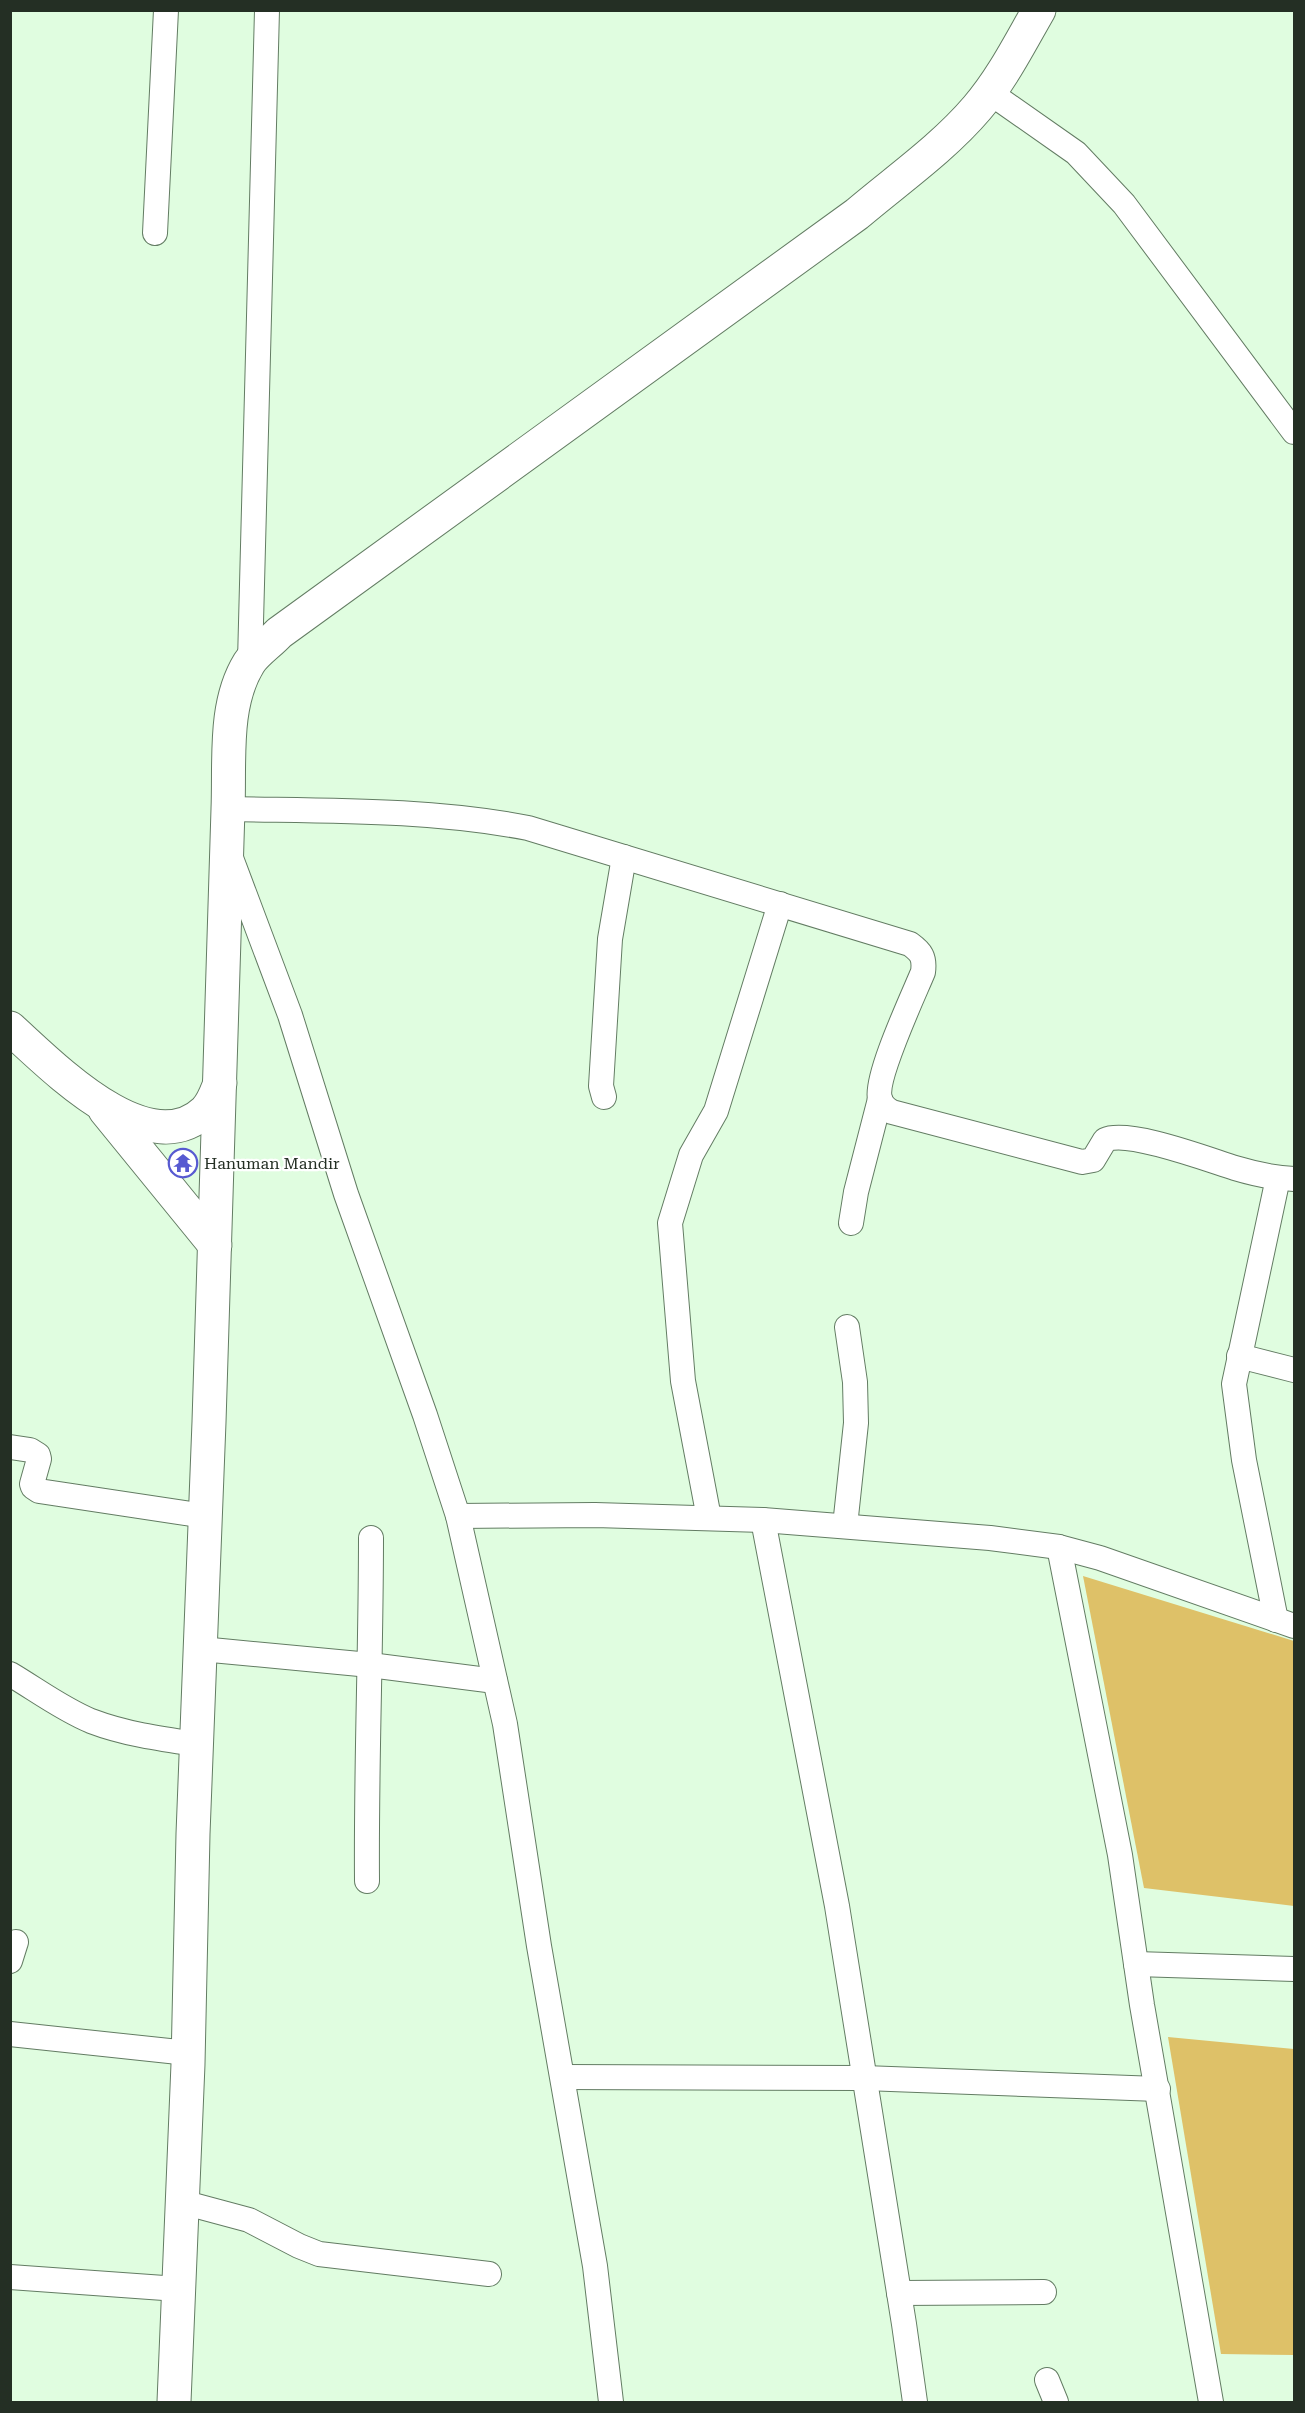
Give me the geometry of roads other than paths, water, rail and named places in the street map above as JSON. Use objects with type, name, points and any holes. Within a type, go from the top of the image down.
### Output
[{"type":"street","points":[[155,233],[166,10]]},
{"type":"street","points":[[250,661],[267,10]]},
{"type":"street","points":[[174,2403],[215,1245],[226,845],[231,721],[237,689],[250,661],[279,633],[857,214],[940,144],[977,108],[1014,54],[1039,10]]},
{"type":"street","points":[[988,92],[1076,153],[1118,197],[1294,432]]},
{"type":"street","points":[[228,809],[393,813],[480,819],[528,828],[910,944],[920,951],[924,960],[923,972],[889,1054],[856,1192],[851,1223]]},
{"type":"street","points":[[226,845],[290,1015],[346,1194],[425,1415],[458,1516],[505,1724],[539,1946],[595,2266],[611,2403]]},
{"type":"street","points":[[604,1097],[601,1086],[610,939],[624,857]]},
{"type":"street","points":[[710,1518],[683,1381],[670,1223],[691,1155],[716,1111],[780,904]]},
{"type":"street","points":[[10,1028],[70,1082],[100,1104],[126,1118],[144,1124],[168,1126],[188,1122],[204,1112],[220,1083]]},
{"type":"street","points":[[880,1099],[885,1107],[903,1117],[1082,1162],[1093,1160],[1105,1140],[1126,1138],[1173,1148],[1237,1168],[1286,1179],[1239,1356],[1234,1394],[1244,1460],[1285,1623]]},
{"type":"street","points":[[100,1104],[215,1245]]},
{"type":"street","points":[[845,1526],[856,1423],[855,1382],[847,1327]]},
{"type":"street","points":[[1239,1356],[1294,1370]]},
{"type":"street","points":[[10,1447],[30,1450],[38,1455],[32,1484],[39,1491],[205,1516]]},
{"type":"street","points":[[458,1516],[595,1515],[763,1520],[990,1538],[1059,1547],[1110,1562],[1285,1623]]},
{"type":"street","points":[[763,1520],[837,1906],[915,2403]]},
{"type":"street","points":[[367,1881],[366,1779],[371,1538]]},
{"type":"street","points":[[1059,1547],[1120,1855],[1136,1964],[1211,2403]]},
{"type":"street","points":[[201,1648],[370,1665],[495,1681]]},
{"type":"street","points":[[10,1674],[65,1708],[92,1721],[152,1738],[196,1744]]},
{"type":"street","points":[[1136,1964],[1294,1969]]},
{"type":"street","points":[[10,2034],[188,2053]]},
{"type":"street","points":[[563,2077],[864,2078],[1158,2089]]},
{"type":"street","points":[[182,2202],[249,2220],[319,2254],[489,2274]]},
{"type":"street","points":[[10,2277],[178,2289]]},
{"type":"street","points":[[899,2293],[1044,2292]]},
{"type":"street","points":[[1047,2380],[1056,2403]]},
{"type":"place","name":"Hanuman Mandir","points":[[183,1163]]}]
